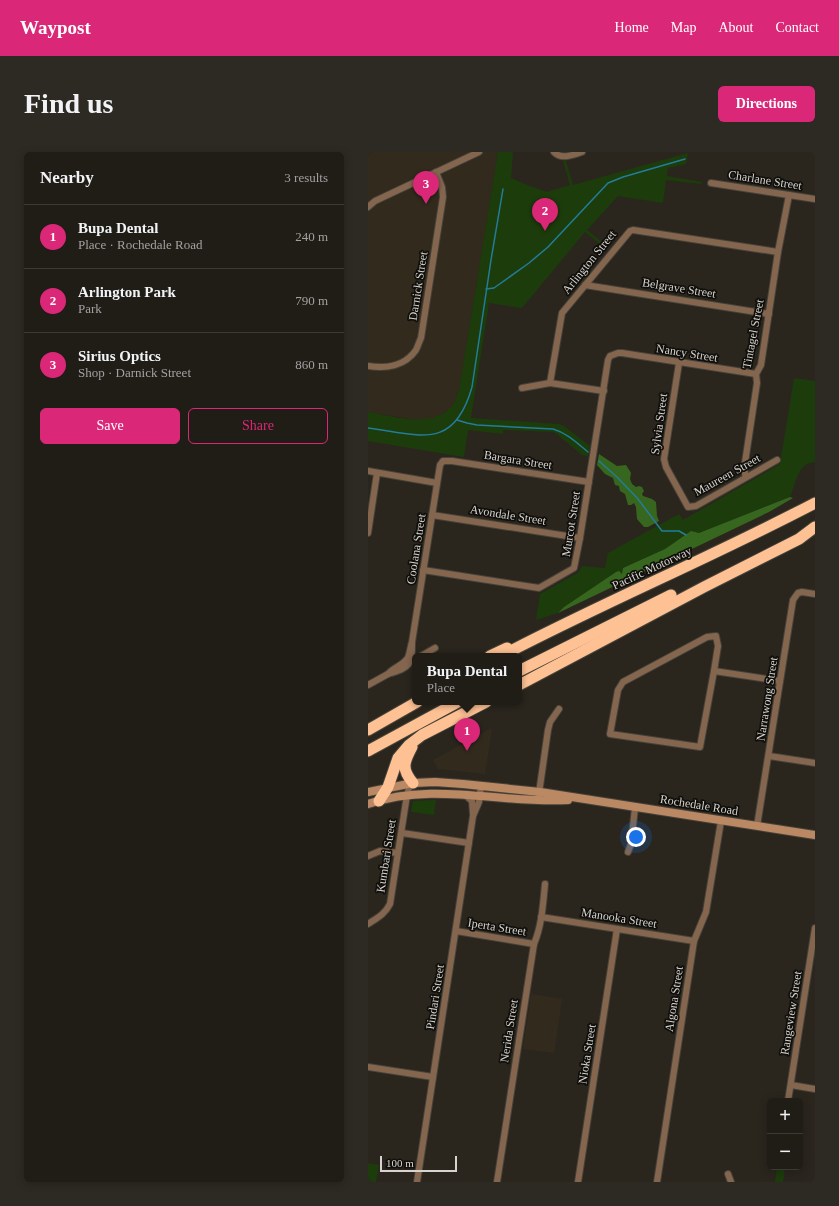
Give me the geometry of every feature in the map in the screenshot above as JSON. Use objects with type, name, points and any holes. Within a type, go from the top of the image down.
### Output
[{"type":"highway","name":"Pacific Motorway","points":[[507,653],[593,610],[777,523],[815,503]]},
{"type":"highway","points":[[522,670],[705,578],[815,526]]},
{"type":"highway","points":[[522,682],[704,586],[800,539],[815,526]]},
{"type":"highway","points":[[496,653],[542,630],[593,610]]},
{"type":"highway","points":[[368,721],[412,697]]},
{"type":"highway","points":[[368,730],[412,705]]},
{"type":"highway","points":[[368,751],[452,705]]},
{"type":"highway","points":[[379,801],[388,787],[398,758],[405,749],[415,740],[431,730],[480,705]]},
{"type":"highway","points":[[413,783],[407,774],[405,764],[415,740]]},
{"type":"main road","name":"Rochedale Road","points":[[368,792],[413,783],[435,782],[481,786],[539,796]]},
{"type":"main road","name":"Rochedale Road","points":[[368,804],[407,795],[429,793],[539,796],[579,799],[815,836]]},
{"type":"street","points":[[368,207],[375,201],[479,152]]},
{"type":"street","points":[[554,152],[563,157],[582,152]]},
{"type":"street","name":"Darnick Street","points":[[368,366],[389,367],[404,361],[416,350],[421,338],[443,197],[442,187],[436,172]]},
{"type":"street","name":"Charlane Street","points":[[711,183],[815,199]]},
{"type":"street","name":"Tintagel Street","points":[[746,477],[744,469],[758,384],[756,374],[761,364],[778,252],[789,195]]},
{"type":"street","name":"Arlington Street","points":[[550,383],[562,313],[630,231],[634,230],[778,252]]},
{"type":"street","name":"Belgrave Street","points":[[585,285],[769,314]]},
{"type":"street","name":"Nancy Street","points":[[614,354],[756,374]]},
{"type":"street","name":"Murcot Street","points":[[423,570],[539,588],[574,568],[608,360],[610,356],[614,354]]},
{"type":"street","name":"Sylvia Street","points":[[679,363],[664,459],[666,468],[688,507]]},
{"type":"street","points":[[522,388],[550,383],[604,391]]},
{"type":"street","name":"Maureen Street","points":[[688,507],[696,506],[777,460]]},
{"type":"street","name":"Bargara Street","points":[[443,461],[452,461],[589,482]]},
{"type":"street","name":"Coolana Street","points":[[411,660],[412,642],[423,570],[440,465],[443,461]]},
{"type":"street","points":[[368,471],[437,483]]},
{"type":"street","points":[[368,533],[377,473]]},
{"type":"street","name":"Avondale Street","points":[[432,515],[580,538]]},
{"type":"street","name":"Narrawong Street","points":[[758,826],[780,681],[795,595],[802,592],[815,594]]},
{"type":"street","points":[[707,636],[716,636],[718,646],[714,671],[700,748],[610,734],[618,690],[623,682],[707,636]]},
{"type":"street","name":"Coolana Street","points":[[411,660],[412,642]]},
{"type":"street","points":[[427,653],[435,648]]},
{"type":"street","points":[[368,685],[388,674],[398,671],[408,665],[411,660]]},
{"type":"street","points":[[714,671],[780,681]]},
{"type":"street","points":[[539,796],[548,730],[550,722],[559,709]]},
{"type":"street","points":[[769,756],[815,763]]},
{"type":"street","name":"Kumbari Street","points":[[368,924],[383,915],[387,911],[390,904],[407,795],[409,788],[413,783]]},
{"type":"street","name":"Pindari Street","points":[[417,1182],[473,816],[480,795],[481,786]]},
{"type":"street","name":"Pindari Street","points":[[465,795],[472,801],[473,816]]},
{"type":"street","points":[[628,852],[631,844],[635,808]]},
{"type":"street","name":"Algona Street","points":[[657,1182],[694,941],[706,912],[721,821]]},
{"type":"street","points":[[402,832],[469,843]]},
{"type":"street","points":[[368,856],[380,851],[398,852]]},
{"type":"street","name":"Nerida Street","points":[[497,1182],[534,944],[541,917],[545,884]]},
{"type":"street","name":"Manooka Street","points":[[541,917],[694,941]]},
{"type":"street","name":"Rangeview Street","points":[[789,1098],[815,928]]},
{"type":"street","name":"Nioka Street","points":[[578,1182],[617,929]]},
{"type":"street","name":"Iperta Street","points":[[456,932],[534,944]]},
{"type":"street","points":[[368,1067],[433,1077]]},
{"type":"street","points":[[791,1085],[815,1089]]},
{"type":"street","points":[[728,1174],[731,1182]]},
{"type":"shaded area","points":[[368,152],[498,152],[459,390],[452,407],[437,418],[418,420],[368,412]]},
{"type":"shaded area","points":[[492,728],[485,774],[438,769],[433,760]]},
{"type":"shaded area","points":[[531,994],[562,999],[554,1053],[523,1049]]},
{"type":"green space","points":[[498,152],[513,152],[511,178],[547,192],[570,185],[563,161],[566,161],[573,185],[688,153],[686,164],[668,168],[667,176],[702,182],[701,184],[666,180],[663,203],[618,196],[587,230],[608,247],[606,249],[585,232],[522,308],[489,303],[471,418],[559,424],[564,426],[590,446],[588,456],[582,455],[554,432],[503,430],[503,434],[468,430],[464,457],[368,441],[368,412],[400,418],[434,418],[443,414],[455,401],[459,390]]},
{"type":"green space","points":[[794,378],[815,381],[815,462],[809,463],[801,470],[790,497],[699,533],[691,531],[665,549],[623,568],[622,574],[616,572],[564,607],[558,613],[536,620],[540,594],[579,572],[582,566],[605,568],[608,553],[679,514],[683,520],[780,464]]},
{"type":"green space","points":[[599,454],[617,466],[626,465],[631,473],[630,479],[632,484],[636,487],[642,487],[644,491],[642,494],[643,496],[656,502],[659,521],[648,527],[644,527],[637,519],[636,507],[634,503],[628,505],[625,494],[620,491],[619,486],[615,485],[613,478],[605,474],[597,465]]},
{"type":"green space","points":[[790,497],[793,498],[769,512],[558,613],[564,607],[616,572],[619,571],[622,574],[623,568],[665,549],[691,531],[699,533]]},
{"type":"green space","points":[[436,800],[434,815],[411,812],[413,801]]},
{"type":"green space","points":[[368,1163],[379,1165],[376,1182],[368,1182]]},
{"type":"green space","points":[[777,1170],[785,1170],[783,1182],[775,1182]]},
{"type":"waterway","points":[[486,289],[494,288],[529,263],[548,247],[608,183],[623,177],[685,159]]},
{"type":"waterway","points":[[368,428],[404,434],[433,434],[445,430],[455,421],[464,407],[472,387],[503,189]]},
{"type":"waterway","points":[[457,420],[477,425],[553,429],[567,436],[588,452]]},
{"type":"waterway","points":[[599,461],[638,499],[662,531],[679,531],[686,535]]},
{"type":"place","name":"Sirius Optics","points":[[426,204]]},
{"type":"place","name":"Arlington Park","points":[[545,231]]},
{"type":"place","name":"Bupa Dental","points":[[467,751]]}]
